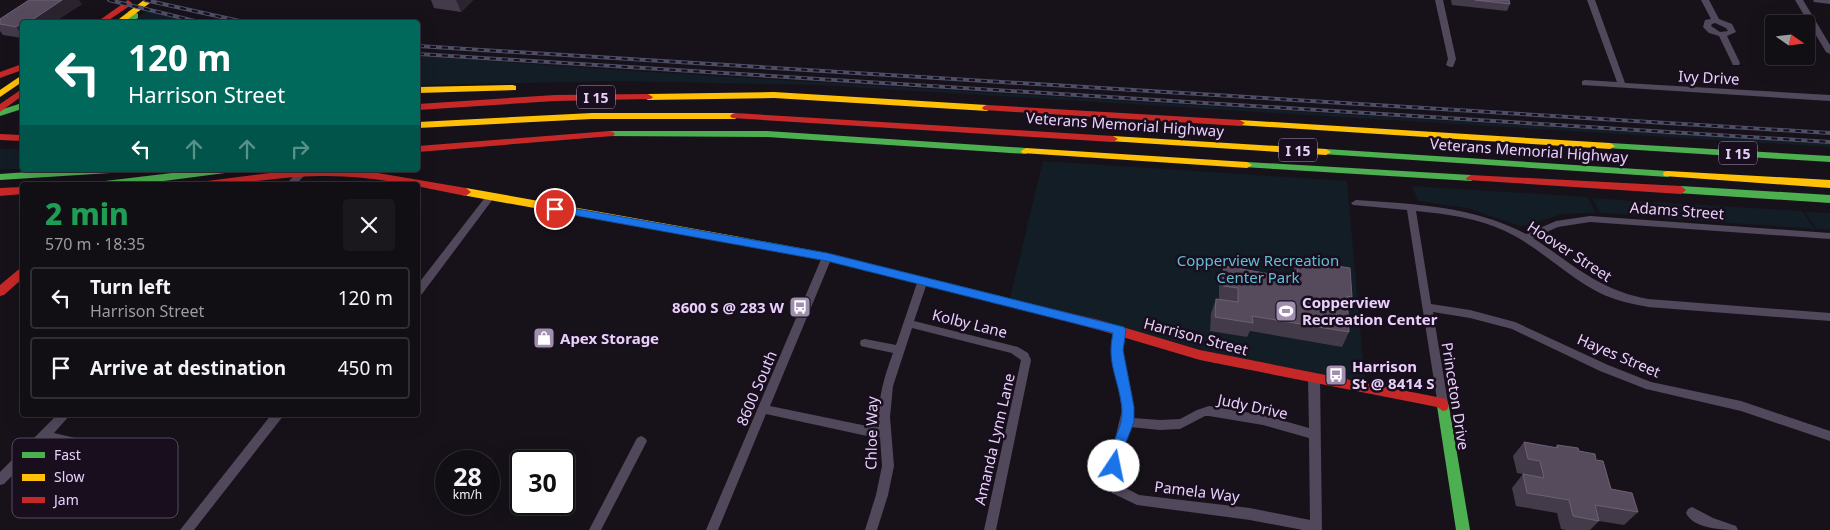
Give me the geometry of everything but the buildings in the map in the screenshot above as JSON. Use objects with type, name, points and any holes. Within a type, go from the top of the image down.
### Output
[{"type":"main road","points":[[104,20],[132,0]]},
{"type":"main road","points":[[129,18],[150,0]]},
{"type":"main road","points":[[0,75],[20,68]]},
{"type":"main road","points":[[0,94],[20,79]]},
{"type":"main road","points":[[541,87],[724,87],[774,94]]},
{"type":"main road","points":[[420,90],[522,88]]},
{"type":"main road","points":[[0,109],[20,94]]},
{"type":"main road","name":"Veterans Memorial Highway","points":[[420,107],[555,98],[774,94],[1830,159]]},
{"type":"main road","points":[[0,113],[20,107]]},
{"type":"main road","name":"Veterans Memorial Highway","points":[[420,125],[512,119],[648,115],[766,117],[1830,184]]},
{"type":"main road","points":[[0,118],[20,119]]},
{"type":"main road","points":[[420,134],[500,127],[512,119]]},
{"type":"main road","points":[[420,141],[622,131],[642,133]]},
{"type":"main road","points":[[420,149],[548,138],[642,133],[767,134],[1325,170],[1830,199]]},
{"type":"main road","points":[[0,137],[20,138]]},
{"type":"main road","points":[[0,177],[79,172]]},
{"type":"main road","points":[[129,182],[209,172]]},
{"type":"main road","name":"Harrison Street","points":[[231,182],[302,173],[351,172],[407,182]]},
{"type":"main road","name":"Harrison Street","points":[[420,184],[827,257],[1120,330],[1200,355],[1442,403]]},
{"type":"main road","points":[[0,192],[20,191]]},
{"type":"main road","points":[[0,292],[20,275]]},
{"type":"main road","name":"Princeton Drive","points":[[1442,403],[1462,530]]},
{"type":"street","points":[[1439,0],[1452,59],[1450,65]]},
{"type":"street","points":[[1591,0],[1622,85]]},
{"type":"street","points":[[1705,0],[1716,21],[1708,22],[1707,27],[1722,34],[1736,63]]},
{"type":"street","points":[[1799,0],[1826,40],[1830,52]]},
{"type":"street","points":[[1817,0],[1830,2]]},
{"type":"street","name":"Ivy Drive","points":[[1585,83],[1830,98]]},
{"type":"street","points":[[293,182],[302,173]]},
{"type":"street","points":[[420,288],[490,197]]},
{"type":"street","name":"Hoover Street","points":[[1356,203],[1436,209],[1473,216],[1526,238],[1597,288],[1622,299],[1648,303],[1830,317]]},
{"type":"street","name":"Princeton Drive","points":[[1411,207],[1442,403]]},
{"type":"street","name":"Adams Street","points":[[1526,238],[1546,226],[1590,219],[1830,236]]},
{"type":"street","name":"8600 South","points":[[712,530],[827,257]]},
{"type":"street","name":"Chloe Way","points":[[871,530],[886,481],[888,458],[884,403],[887,386],[922,280]]},
{"type":"street","name":"Hayes Street","points":[[1427,308],[1470,314],[1515,326],[1604,368],[1650,386],[1741,406],[1830,436]]},
{"type":"street","name":"Kolby Lane","points":[[908,323],[1014,350],[1024,356]]},
{"type":"street","name":"Pamela Way","points":[[1120,330],[1117,350],[1128,407],[1127,422],[1119,442],[1114,466],[1116,489],[1137,500],[1250,514],[1316,529]]},
{"type":"street","points":[[865,343],[899,350]]},
{"type":"street","name":"Amanda Lynn Lane","points":[[990,530],[1026,366],[1024,356]]},
{"type":"street","points":[[1314,378],[1316,529]]},
{"type":"street","points":[[763,409],[867,432],[885,432]]},
{"type":"street","name":"Judy Drive","points":[[1127,422],[1180,424],[1201,412],[1209,412],[1263,420],[1315,435]]},
{"type":"street","points":[[44,436],[62,417]]},
{"type":"street","points":[[186,530],[276,417]]},
{"type":"street","points":[[44,436],[53,438]]},
{"type":"street","points":[[595,530],[641,441]]},
{"type":"street","points":[[0,480],[12,468]]},
{"type":"street","points":[[1692,513],[1709,522],[1732,530]]},
{"type":"green space","points":[[147,11],[187,20],[135,20]]},
{"type":"green space","points":[[420,56],[634,71],[1830,144],[1830,147],[819,85],[616,81],[420,85]]},
{"type":"green space","points":[[0,149],[20,149],[20,169],[0,169]]},
{"type":"green space","name":"Copperview Recreation Center Park","points":[[1043,161],[1347,181],[1365,384],[1229,357],[1010,298]]},
{"type":"green space","points":[[1412,186],[1588,197],[1596,213],[1562,214],[1520,226],[1467,208],[1418,201]]},
{"type":"green space","points":[[1592,198],[1632,201],[1635,206],[1641,206],[1639,201],[1650,202],[1659,217],[1600,213]]},
{"type":"green space","points":[[1654,202],[1802,211],[1815,229],[1663,218]]},
{"type":"green space","points":[[1805,212],[1830,213],[1830,230],[1817,229]]},
{"type":"railway","points":[[109,0],[191,20]]},
{"type":"railway","points":[[145,0],[235,20]]},
{"type":"railway","points":[[420,46],[1830,133]]},
{"type":"railway","points":[[420,54],[1830,142]]},
{"type":"traffic: fast","points":[[129,20],[135,16],[132,13]]},
{"type":"traffic: fast","points":[[0,113],[20,107]]},
{"type":"traffic: fast","points":[[610,134],[767,134],[1026,151]]},
{"type":"traffic: fast","points":[[1610,146],[1830,159]]},
{"type":"traffic: fast","points":[[1326,152],[1668,174]]},
{"type":"traffic: fast","points":[[1247,165],[1471,178]]},
{"type":"traffic: fast","points":[[0,177],[79,172]]},
{"type":"traffic: fast","points":[[129,182],[209,172]]},
{"type":"traffic: fast","points":[[1681,190],[1830,199]]},
{"type":"traffic: fast","points":[[740,241],[827,257],[1040,310]]},
{"type":"traffic: fast","points":[[1443,406],[1463,530]]},
{"type":"traffic: slow","points":[[122,20],[150,0]]},
{"type":"traffic: slow","points":[[0,94],[20,79]]},
{"type":"traffic: slow","points":[[420,90],[513,88]]},
{"type":"traffic: slow","points":[[648,97],[774,95],[987,108]]},
{"type":"traffic: slow","points":[[420,125],[592,116],[735,116]]},
{"type":"traffic: slow","points":[[1240,123],[1610,146]]},
{"type":"traffic: slow","points":[[1113,139],[1326,152]]},
{"type":"traffic: slow","points":[[1026,151],[1247,165]]},
{"type":"traffic: slow","points":[[1668,174],[1830,184]]},
{"type":"traffic: slow","points":[[466,192],[740,241]]},
{"type":"traffic: jam","points":[[104,20],[128,3]]},
{"type":"traffic: jam","points":[[0,75],[20,68]]},
{"type":"traffic: jam","points":[[0,109],[20,94]]},
{"type":"traffic: jam","points":[[420,107],[555,98],[648,97]]},
{"type":"traffic: jam","points":[[987,108],[1240,123]]},
{"type":"traffic: jam","points":[[735,116],[1113,139]]},
{"type":"traffic: jam","points":[[420,149],[610,134]]},
{"type":"traffic: jam","points":[[0,137],[20,138]]},
{"type":"traffic: jam","points":[[226,182],[281,174],[319,172]]},
{"type":"traffic: jam","points":[[319,172],[337,172]]},
{"type":"traffic: jam","points":[[337,172],[416,182]]},
{"type":"traffic: jam","points":[[1471,178],[1681,190]]},
{"type":"traffic: jam","points":[[420,183],[466,192]]},
{"type":"traffic: jam","points":[[0,192],[20,191]]},
{"type":"traffic: jam","points":[[0,292],[20,275]]},
{"type":"traffic: jam","points":[[1040,310],[1099,325],[1200,355],[1442,403],[1443,406]]},
{"type":"place","name":"8600 S @ 283 W","points":[[800,307]]},
{"type":"place","name":"Copperview Recreation Center","points":[[1286,311]]},
{"type":"place","name":"Apex Storage","points":[[544,338]]},
{"type":"place","name":"Harrison St @ 8414 S","points":[[1336,375]]},
{"type":"route","points":[[555,209],[827,257],[1120,330],[1117,350],[1128,407],[1127,422],[1119,442],[1114,466]]}]
